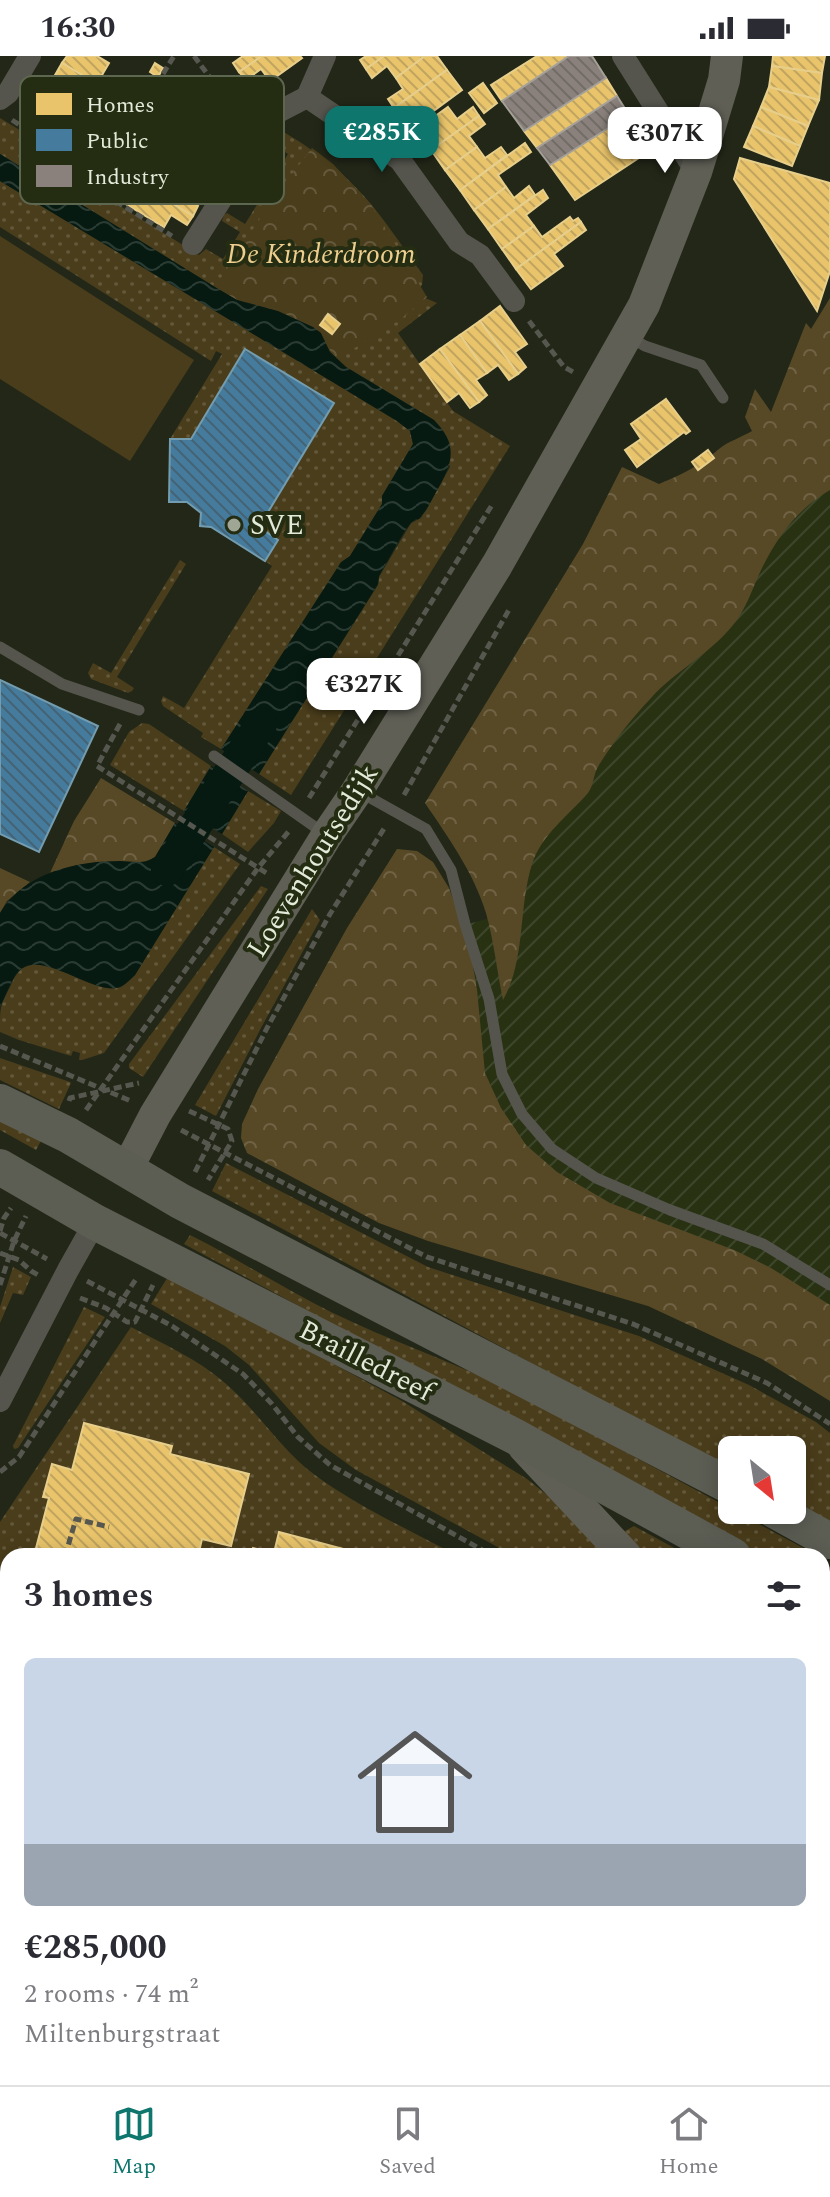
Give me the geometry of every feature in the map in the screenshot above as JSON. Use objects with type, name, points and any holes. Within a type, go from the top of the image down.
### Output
[{"type":"main road","name":"Brailledreef","points":[[0,1102],[68,1135],[180,1201],[718,1480]]},
{"type":"main road","name":"Brailledreef","points":[[0,1167],[95,1222],[514,1436],[718,1548]]},
{"type":"main road","points":[[95,1222],[127,1169]]},
{"type":"main road","points":[[799,1524],[830,1541]]},
{"type":"street","points":[[1,106],[30,56]]},
{"type":"street","points":[[284,109],[307,97],[325,56]]},
{"type":"street","points":[[623,56],[696,172]]},
{"type":"street","name":"Loevenhoutsedijk","points":[[127,1169],[155,1115],[497,565],[586,374],[627,336],[644,305],[696,172],[724,80],[727,56]]},
{"type":"street","points":[[307,97],[400,160],[459,242],[480,255],[514,301]]},
{"type":"street","points":[[193,244],[218,204]]},
{"type":"street","points":[[0,1401],[95,1222]]},
{"type":"street","points":[[514,1436],[619,1548]]},
{"type":"lane","points":[[627,336],[645,346],[701,365],[723,398]]},
{"type":"lane","points":[[0,647],[62,684],[135,708]]},
{"type":"lane","points":[[214,756],[327,835]]},
{"type":"lane","points":[[357,791],[426,829],[451,870],[489,999],[502,1074],[522,1114],[552,1149],[596,1178],[670,1210],[763,1244],[830,1285]]},
{"type":"path","points":[[162,76],[174,56]]},
{"type":"path","points":[[194,56],[209,76]]},
{"type":"path","points":[[1,106],[20,119]]},
{"type":"path","points":[[120,204],[183,243],[193,244]]},
{"type":"path","points":[[514,301],[564,367],[586,374]]},
{"type":"path","name":"Loevenhoutsedijk","points":[[0,1046],[102,1089],[258,868],[288,832],[500,493]]},
{"type":"path","name":"Loevenhoutsedijk","points":[[511,606],[395,810],[330,914],[267,1028],[210,1144],[427,1257],[633,1324],[767,1383],[830,1424]]},
{"type":"path","points":[[135,708],[97,766],[217,841]]},
{"type":"path","points":[[0,1233],[14,1241],[0,1285]]},
{"type":"path","points":[[0,1472],[19,1457],[123,1300],[172,1326],[243,1374],[298,1437],[330,1465],[479,1548]]},
{"type":"path","points":[[67,1548],[76,1519],[109,1527]]},
{"type":"shaded area","points":[[830,308],[830,1338],[453,1146],[452,928],[487,919],[809,393]]},
{"type":"green space","points":[[0,118],[20,130],[20,166],[0,154]]},
{"type":"green space","points":[[284,132],[333,166],[386,223],[423,275],[422,285],[416,294],[437,303],[398,333],[453,411],[510,446],[291,795],[259,774],[378,585],[379,577],[411,523],[421,518],[450,467],[434,420],[346,367],[330,352],[215,287],[81,204],[117,204],[199,255],[206,249],[223,259],[240,232],[222,221],[224,215],[227,213],[245,224],[257,204],[284,204],[284,160],[288,154],[284,152]]},
{"type":"green space","name":"De Kinderdroom","points":[[312,148],[333,164],[372,206],[427,297],[401,319],[337,359],[321,333],[313,327],[278,311],[237,300],[215,287],[269,204],[284,204],[284,184]]},
{"type":"green space","points":[[0,181],[20,193],[20,204],[38,204],[410,431],[413,444],[382,496],[382,504],[221,749],[201,737],[203,733],[163,706],[161,701],[163,696],[184,708],[272,566],[265,561],[278,540],[259,527],[333,403],[245,349],[191,439],[170,439],[222,354],[216,351],[211,361],[0,227]]},
{"type":"green space","points":[[0,236],[194,360],[130,461],[0,379]]},
{"type":"green space","points":[[830,298],[830,490],[799,514],[783,533],[733,625],[714,645],[660,688],[637,714],[599,765],[588,793],[542,843],[532,864],[519,951],[503,1000],[481,898],[460,856],[425,803],[583,544],[622,467],[659,484],[752,431],[745,417],[755,389],[771,412],[806,323],[811,329]]},
{"type":"green space","points":[[180,560],[186,564],[117,677],[134,688],[132,691],[128,693],[91,679],[88,673],[93,663],[111,673]]},
{"type":"green space","points":[[142,723],[149,724],[211,766],[184,811],[110,765],[129,732]]},
{"type":"green space","points":[[101,778],[175,823],[155,857],[146,862],[77,865],[50,873],[74,821]]},
{"type":"green space","points":[[248,791],[281,811],[248,852],[222,834]]},
{"type":"green space","points":[[214,847],[240,864],[104,1053],[79,1060],[80,1053],[73,1051],[71,1056],[0,1032],[3,1003],[15,976],[26,966],[38,964],[52,967],[110,988],[127,983],[135,975]]},
{"type":"green space","points":[[397,849],[417,851],[433,862],[449,888],[469,942],[485,1073],[501,1108],[526,1145],[557,1172],[610,1203],[734,1250],[771,1268],[830,1305],[830,1401],[762,1359],[648,1306],[428,1241],[379,1223],[247,1153],[241,1138],[242,1124],[258,1089],[347,928]]},
{"type":"green space","points":[[0,868],[30,882],[7,901],[0,913]]},
{"type":"green space","points":[[261,886],[268,889],[143,1077],[129,1068],[129,1064]]},
{"type":"green space","points":[[312,909],[320,920],[216,1116],[195,1105]]},
{"type":"green space","points":[[0,1058],[70,1082],[59,1109],[0,1080]]},
{"type":"green space","points":[[0,1118],[42,1139],[36,1150],[0,1130]]},
{"type":"green space","points":[[226,1163],[428,1267],[639,1336],[749,1385],[830,1433],[830,1523],[806,1510],[806,1436],[718,1436],[718,1463],[212,1191]]},
{"type":"green space","points":[[190,1235],[331,1312],[513,1391],[718,1502],[718,1524],[759,1524],[803,1548],[747,1548],[184,1244]]},
{"type":"green space","points":[[13,1267],[31,1277],[23,1295],[13,1293],[0,1323],[0,1307]]},
{"type":"green space","points":[[169,1275],[402,1401],[527,1479],[579,1520],[606,1548],[499,1548],[356,1470],[319,1443],[249,1365],[225,1346],[151,1304]]},
{"type":"green space","points":[[84,1307],[105,1317],[18,1448],[14,1449],[13,1446]]},
{"type":"green space","points":[[131,1327],[215,1374],[315,1475],[366,1508],[443,1548],[337,1548],[279,1532],[275,1548],[200,1548],[202,1539],[231,1546],[249,1474],[170,1454],[84,1424],[72,1470],[52,1464],[43,1496],[49,1498],[36,1548],[0,1548],[0,1522]]},
{"type":"green space","points":[[634,1526],[674,1548],[634,1548],[626,1539],[625,1531]]},
{"type":"water","points":[[0,154],[20,166],[20,193],[0,181]]},
{"type":"water","points":[[38,204],[81,204],[237,300],[278,311],[313,327],[321,333],[330,352],[346,367],[434,420],[448,438],[451,456],[441,484],[419,519],[404,532],[379,576],[378,584],[259,774],[221,749],[341,562],[350,556],[382,504],[382,496],[413,444],[410,431]]},
{"type":"water","points":[[211,766],[248,791],[222,834],[184,811]]},
{"type":"water","points":[[175,823],[214,847],[135,975],[114,988],[91,983],[51,967],[27,966],[18,972],[0,1006],[0,913],[10,899],[37,879],[69,867],[151,859]]},
{"type":"building: Homes","points":[[67,56],[97,56],[109,63],[104,76],[84,76],[62,63]]},
{"type":"building: Homes","points":[[243,56],[262,56],[239,72],[233,63]]},
{"type":"building: Homes","points":[[262,56],[302,58],[277,76],[266,76],[261,69],[251,76],[242,76],[239,72]]},
{"type":"building: Homes","points":[[366,56],[384,56],[366,69],[360,60]]},
{"type":"building: Homes","points":[[384,56],[425,56],[396,78],[387,66],[372,78],[366,69]]},
{"type":"building: Homes","points":[[425,56],[437,56],[447,70],[394,108],[388,99],[403,89],[396,78]]},
{"type":"building: Homes","points":[[537,56],[569,56],[502,101],[491,85]]},
{"type":"building: Homes","points":[[773,56],[825,56],[822,73],[772,66]]},
{"type":"building: Homes","points":[[62,63],[84,76],[55,76]]},
{"type":"building: Homes","points":[[155,63],[163,68],[159,76],[150,72]]},
{"type":"building: Homes","points":[[772,66],[822,73],[819,100],[769,87]]},
{"type":"building: Homes","points":[[447,70],[462,90],[424,118],[416,106],[401,117],[394,108]]},
{"type":"building: Homes","points":[[606,78],[617,96],[537,148],[524,131]]},
{"type":"building: Homes","points":[[483,83],[497,103],[484,113],[469,93]]},
{"type":"building: Homes","points":[[769,87],[819,100],[808,126],[761,107]]},
{"type":"building: Homes","points":[[448,107],[457,119],[473,107],[479,116],[431,150],[416,130]]},
{"type":"building: Homes","points":[[761,107],[808,126],[800,146],[753,126]]},
{"type":"building: Homes","points":[[629,115],[651,150],[575,200],[550,165]]},
{"type":"building: Homes","points":[[479,116],[485,124],[469,136],[477,147],[445,170],[431,150]]},
{"type":"building: Homes","points":[[753,126],[800,146],[792,166],[744,147]]},
{"type":"building: Homes","points":[[525,143],[531,152],[498,175],[506,187],[474,210],[460,190]]},
{"type":"building: Homes","points":[[477,147],[485,158],[501,147],[507,155],[460,190],[445,170]]},
{"type":"building: Homes","points":[[740,158],[830,183],[830,271],[817,311],[734,179]]},
{"type":"building: Homes","points":[[529,186],[535,195],[488,229],[474,210],[506,187],[514,198]]},
{"type":"building: Homes","points":[[543,190],[548,198],[526,215],[534,226],[502,249],[488,229]]},
{"type":"building: Homes","points":[[126,204],[173,204],[193,216],[187,225],[171,215],[164,227]]},
{"type":"building: Homes","points":[[173,204],[198,206],[193,216]]},
{"type":"building: Homes","points":[[570,217],[573,221],[578,218],[581,222],[516,269],[502,249],[534,226],[542,237]]},
{"type":"building: Homes","points":[[581,222],[586,230],[554,254],[563,266],[531,289],[516,269]]},
{"type":"building: Homes","points":[[500,306],[527,344],[515,352],[526,367],[518,374],[480,321]]},
{"type":"building: Homes","points":[[328,314],[340,324],[332,334],[320,325]]},
{"type":"building: Homes","points":[[480,321],[518,374],[509,380],[498,365],[487,373],[460,335]]},
{"type":"building: Homes","points":[[460,335],[487,373],[476,380],[487,395],[479,402],[440,349]]},
{"type":"building: Homes","points":[[440,349],[479,402],[470,408],[459,393],[447,402],[420,364]]},
{"type":"building: Homes","points":[[666,399],[690,431],[684,432],[637,467],[625,450],[641,439],[631,424]]},
{"type":"building: Homes","points":[[708,450],[714,458],[698,470],[692,462]]},
{"type":"building: Homes","points":[[84,1423],[172,1446],[170,1454],[249,1474],[231,1546],[202,1539],[200,1548],[36,1548],[49,1498],[43,1497],[52,1464],[72,1470]]},
{"type":"building: Homes","points":[[279,1532],[340,1548],[275,1548]]},
{"type":"building: Public","points":[[245,349],[334,403],[259,527],[278,540],[265,561],[211,527],[200,526],[201,513],[187,502],[169,502],[170,439],[191,439]]},
{"type":"building: Public","points":[[0,680],[98,726],[39,852],[0,834]]},
{"type":"building: Industry","points":[[569,56],[592,56],[606,78],[524,131],[502,101]]},
{"type":"building: Industry","points":[[617,96],[629,115],[550,165],[537,148]]},
{"type":"waterway","points":[[167,870],[261,724]]},
{"type":"place","name":"SVE","points":[[234,525]]}]
